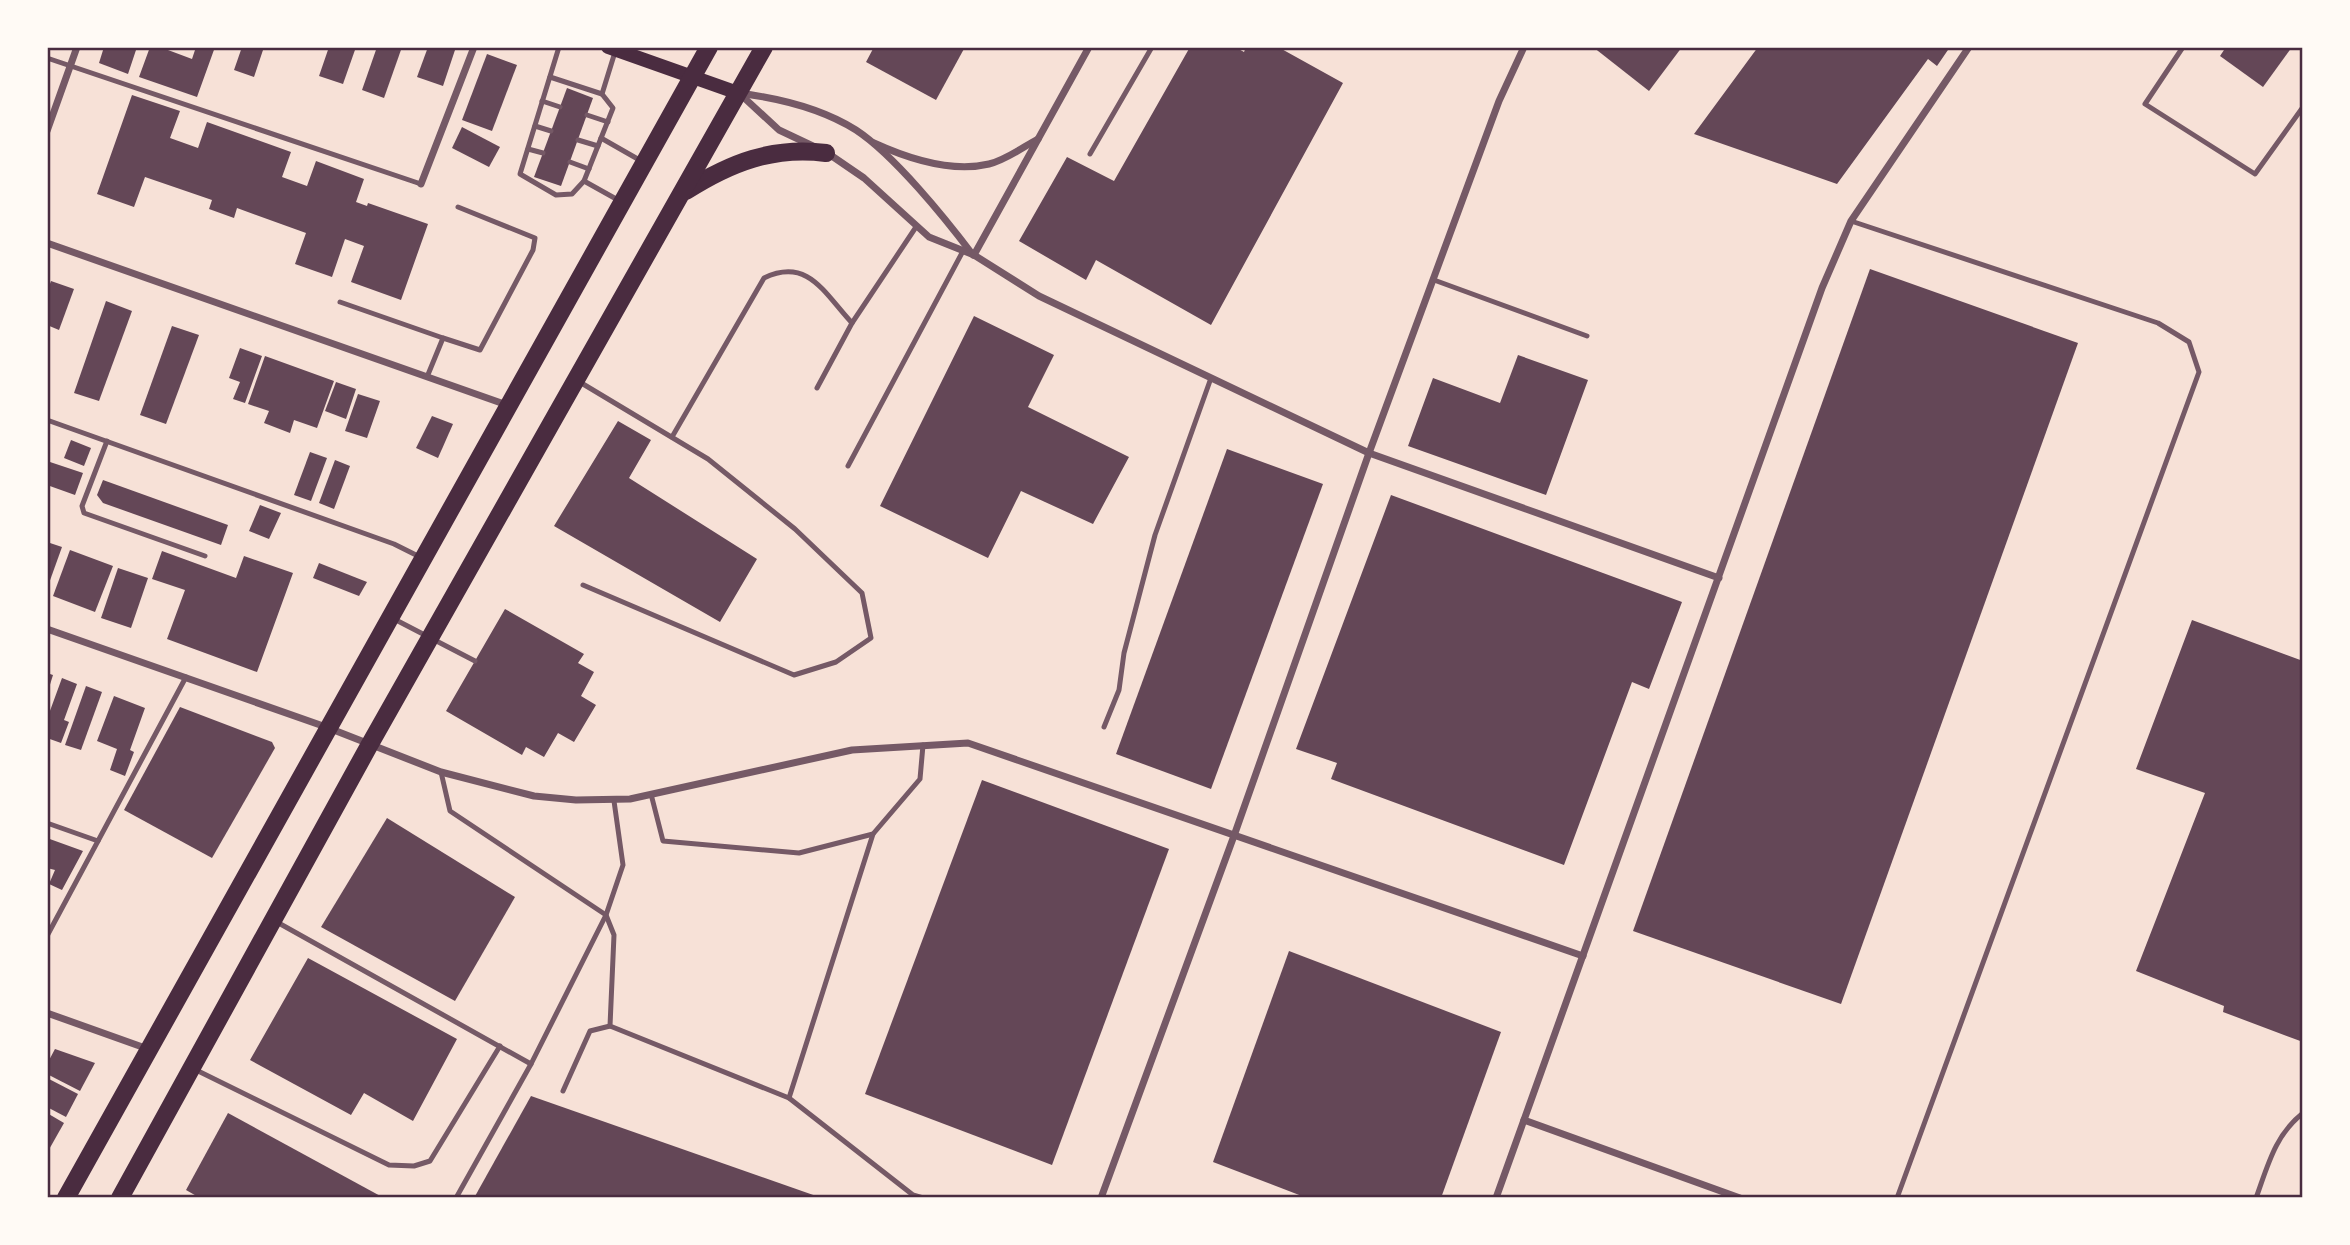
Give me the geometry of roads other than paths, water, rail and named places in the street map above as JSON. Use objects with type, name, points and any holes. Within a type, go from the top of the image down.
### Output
[{"type":"main road","points":[[66,1198],[326,727],[507,405],[624,204],[709,47]]},
{"type":"main road","points":[[120,1198],[370,744],[764,47]]},
{"type":"main road","points":[[612,49],[738,93]]},
{"type":"main road","points":[[683,192],[715,173],[765,154],[785,151],[826,153]]},
{"type":"street","points":[[47,131],[77,47]]},
{"type":"street","points":[[421,184],[474,47]]},
{"type":"street","points":[[974,256],[1089,47]]},
{"type":"street","points":[[1101,1198],[1235,833],[1369,453],[1499,102],[1524,47]]},
{"type":"street","points":[[1496,1198],[1822,288],[1851,221],[1969,47]]},
{"type":"street","points":[[738,93],[767,97],[821,113],[900,155],[963,168],[992,164],[1038,139]]},
{"type":"street","points":[[738,93],[779,130],[826,153],[864,177],[929,237],[974,256],[1039,296],[1369,453],[1719,578]]},
{"type":"street","points":[[870,141],[945,217],[974,256]]},
{"type":"street","points":[[47,243],[507,405]]},
{"type":"street","points":[[47,629],[326,727],[441,772],[488,787],[534,796],[614,801],[852,750],[968,743],[1235,833],[1583,956]]},
{"type":"street","points":[[47,1013],[149,1049]]},
{"type":"street","points":[[1524,1120],[1740,1198]]},
{"type":"lane","points":[[550,77],[602,94],[613,108],[584,181],[572,194],[556,195],[520,174],[559,47]]},
{"type":"lane","points":[[1090,155],[1152,47]]},
{"type":"lane","points":[[2183,47],[2145,104],[2255,174],[2303,107]]},
{"type":"lane","points":[[602,94],[612,49]]},
{"type":"lane","points":[[47,58],[421,184]]},
{"type":"lane","points":[[542,101],[560,107]]},
{"type":"lane","points":[[587,115],[608,122]]},
{"type":"lane","points":[[534,126],[551,131]]},
{"type":"lane","points":[[601,138],[645,164]]},
{"type":"lane","points":[[578,140],[598,146]]},
{"type":"lane","points":[[528,149],[543,153]]},
{"type":"lane","points":[[570,162],[589,169]]},
{"type":"lane","points":[[584,181],[624,204]]},
{"type":"lane","points":[[340,302],[480,350],[533,250],[535,238],[458,207]]},
{"type":"lane","points":[[1851,221],[2158,323],[2189,342],[2199,372],[1897,1198]]},
{"type":"lane","points":[[817,388],[852,323],[916,226]]},
{"type":"lane","points":[[848,466],[963,251]]},
{"type":"lane","points":[[672,437],[764,278],[790,269],[809,276],[852,323]]},
{"type":"lane","points":[[1434,280],[1587,336]]},
{"type":"lane","points":[[428,377],[443,338]]},
{"type":"lane","points":[[1104,727],[1119,690],[1124,653],[1155,535],[1212,378]]},
{"type":"lane","points":[[575,380],[708,459],[794,529],[862,593],[872,638],[836,662],[794,675],[583,584]]},
{"type":"lane","points":[[47,420],[394,544],[422,558]]},
{"type":"lane","points":[[107,441],[82,506],[84,513],[205,556]]},
{"type":"lane","points":[[389,616],[475,661]]},
{"type":"lane","points":[[47,936],[186,677]]},
{"type":"lane","points":[[789,1098],[873,834],[920,779],[923,746]]},
{"type":"lane","points":[[441,772],[450,811],[606,915],[614,935],[610,1026]]},
{"type":"lane","points":[[651,794],[663,841],[799,853],[873,834]]},
{"type":"lane","points":[[456,1198],[531,1064],[606,915],[623,865],[614,801]]},
{"type":"lane","points":[[47,822],[98,841]]},
{"type":"lane","points":[[272,920],[531,1064]]},
{"type":"lane","points":[[563,1091],[590,1031],[610,1026],[789,1098],[913,1195],[923,1198]]},
{"type":"lane","points":[[191,1068],[389,1165],[414,1166],[430,1161],[500,1046]]},
{"type":"lane","points":[[2256,1198],[2276,1142],[2289,1123],[2303,1113]]}]
